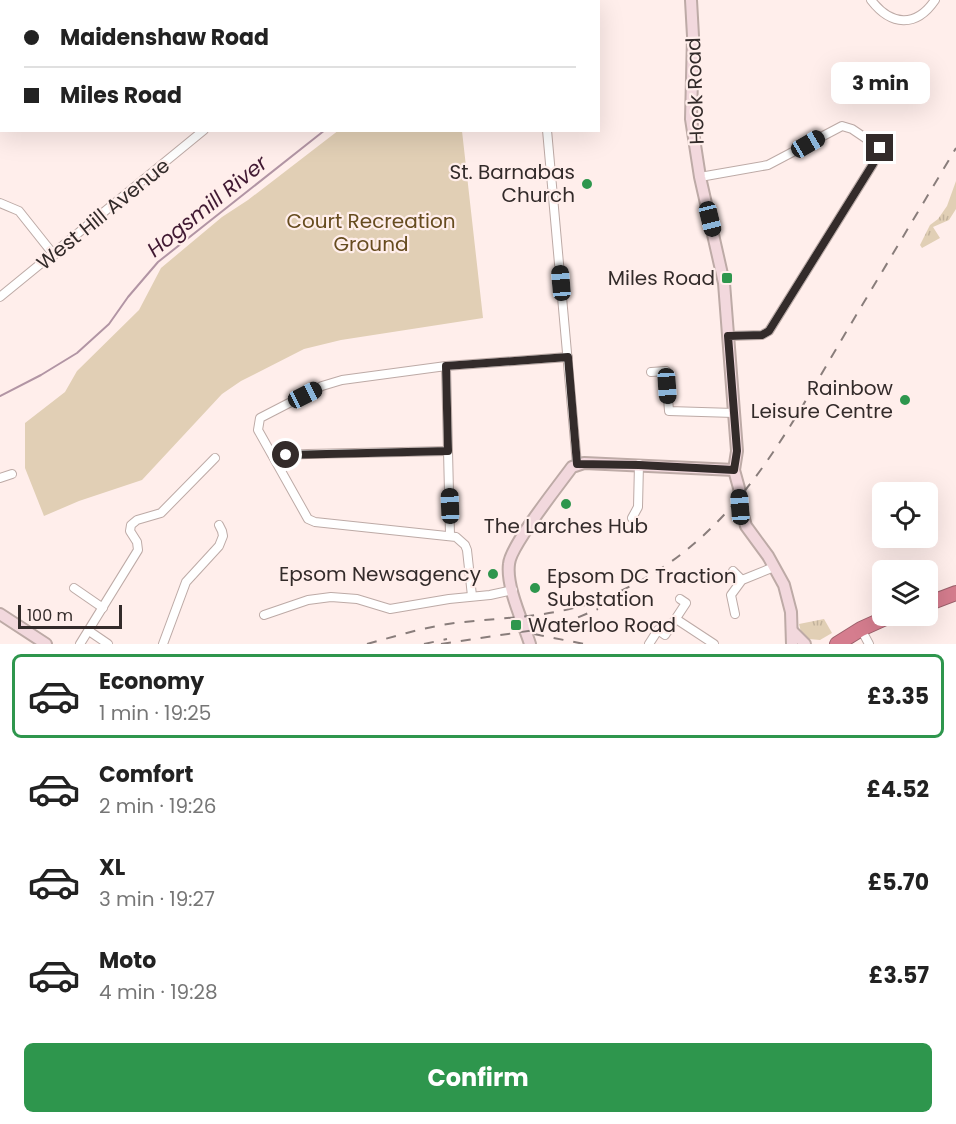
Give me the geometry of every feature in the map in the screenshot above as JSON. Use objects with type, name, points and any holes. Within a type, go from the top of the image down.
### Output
[{"type":"highway","points":[[938,600],[956,593]]},
{"type":"highway","points":[[837,644],[872,624]]},
{"type":"main road","name":"Hook Road","points":[[692,0],[691,119],[700,177],[724,283],[735,413],[737,451],[734,470],[746,526],[774,567],[787,593],[793,632],[792,644]]},
{"type":"main road","points":[[530,644],[508,571],[510,558],[532,522],[572,467],[577,464],[639,465],[734,470]]},
{"type":"main road","points":[[0,614],[46,644]]},
{"type":"main road","points":[[793,632],[799,644]]},
{"type":"main road","points":[[793,632],[805,644]]},
{"type":"street","points":[[872,0],[885,14],[902,20],[910,20],[927,12],[935,0]]},
{"type":"street","points":[[700,177],[768,165],[842,126],[852,129],[880,148],[873,164],[769,331],[762,335],[728,336]]},
{"type":"street","name":"West Hill Avenue","points":[[0,297],[202,132]]},
{"type":"street","points":[[547,132],[577,464]]},
{"type":"street","points":[[0,203],[19,211],[54,255]]},
{"type":"street","points":[[472,596],[467,550],[461,541],[450,535],[315,522],[308,519],[258,430],[260,418],[329,383],[446,366],[568,357]]},
{"type":"street","points":[[446,366],[450,535]]},
{"type":"street","points":[[651,372],[666,371],[669,411],[735,413]]},
{"type":"street","points":[[275,458],[308,454],[448,451]]},
{"type":"street","points":[[80,644],[138,550],[137,542],[130,531],[131,525],[137,520],[161,513],[215,458]]},
{"type":"street","points":[[632,518],[638,507],[639,465]]},
{"type":"street","points":[[0,478],[12,474]]},
{"type":"street","points":[[164,644],[186,582],[221,541],[222,531],[219,525]]},
{"type":"street","points":[[735,614],[731,595],[742,580],[774,567]]},
{"type":"street","points":[[733,571],[742,580]]},
{"type":"street","points":[[74,588],[103,608]]},
{"type":"street","points":[[264,615],[308,600],[331,597],[357,599],[390,609],[513,590]]},
{"type":"street","points":[[649,644],[658,630],[665,635],[686,603],[680,599]]},
{"type":"street","points":[[676,619],[714,644]]},
{"type":"street","points":[[861,629],[869,644]]},
{"type":"street","points":[[89,631],[108,644]]},
{"type":"green space","name":"Court Recreation Ground","points":[[336,132],[462,132],[483,318],[341,340],[304,349],[241,381],[222,394],[142,480],[79,501],[44,516],[25,468],[25,423],[65,392],[77,371],[139,310],[161,268],[222,217],[248,200]]},
{"type":"green space","points":[[956,181],[956,209],[949,220],[933,227],[940,238],[922,248],[920,245],[930,225],[938,219],[947,206]]},
{"type":"green space","points":[[824,619],[832,633],[820,640],[809,639],[801,632],[799,624]]},
{"type":"waterway","name":"Hogsmill River","points":[[0,396],[77,353],[109,324],[128,297],[158,262],[322,132]]},
{"type":"railway","points":[[367,644],[444,625],[529,616],[584,605],[645,578],[683,553],[716,524],[771,456],[956,148]]},
{"type":"railway","points":[[441,644],[541,629],[598,609]]},
{"type":"railway","points":[[534,634],[584,644]]},
{"type":"railway","points":[[424,644],[447,639]]},
{"type":"place","name":"St. Barnabas Church","points":[[587,184]]},
{"type":"place","name":"Miles Road","points":[[727,278]]},
{"type":"place","name":"Rainbow Leisure Centre","points":[[905,400]]},
{"type":"place","name":"The Larches Hub","points":[[566,504]]},
{"type":"place","name":"Epsom Newsagency","points":[[493,574]]},
{"type":"place","name":"Epsom DC Traction Substation","points":[[535,588]]},
{"type":"place","name":"Waterloo Road","points":[[516,625]]},
{"type":"route","points":[[286,455],[448,451],[446,366],[568,357],[577,464],[734,470],[737,451],[728,336],[762,335],[769,331],[873,164],[880,148]]}]
